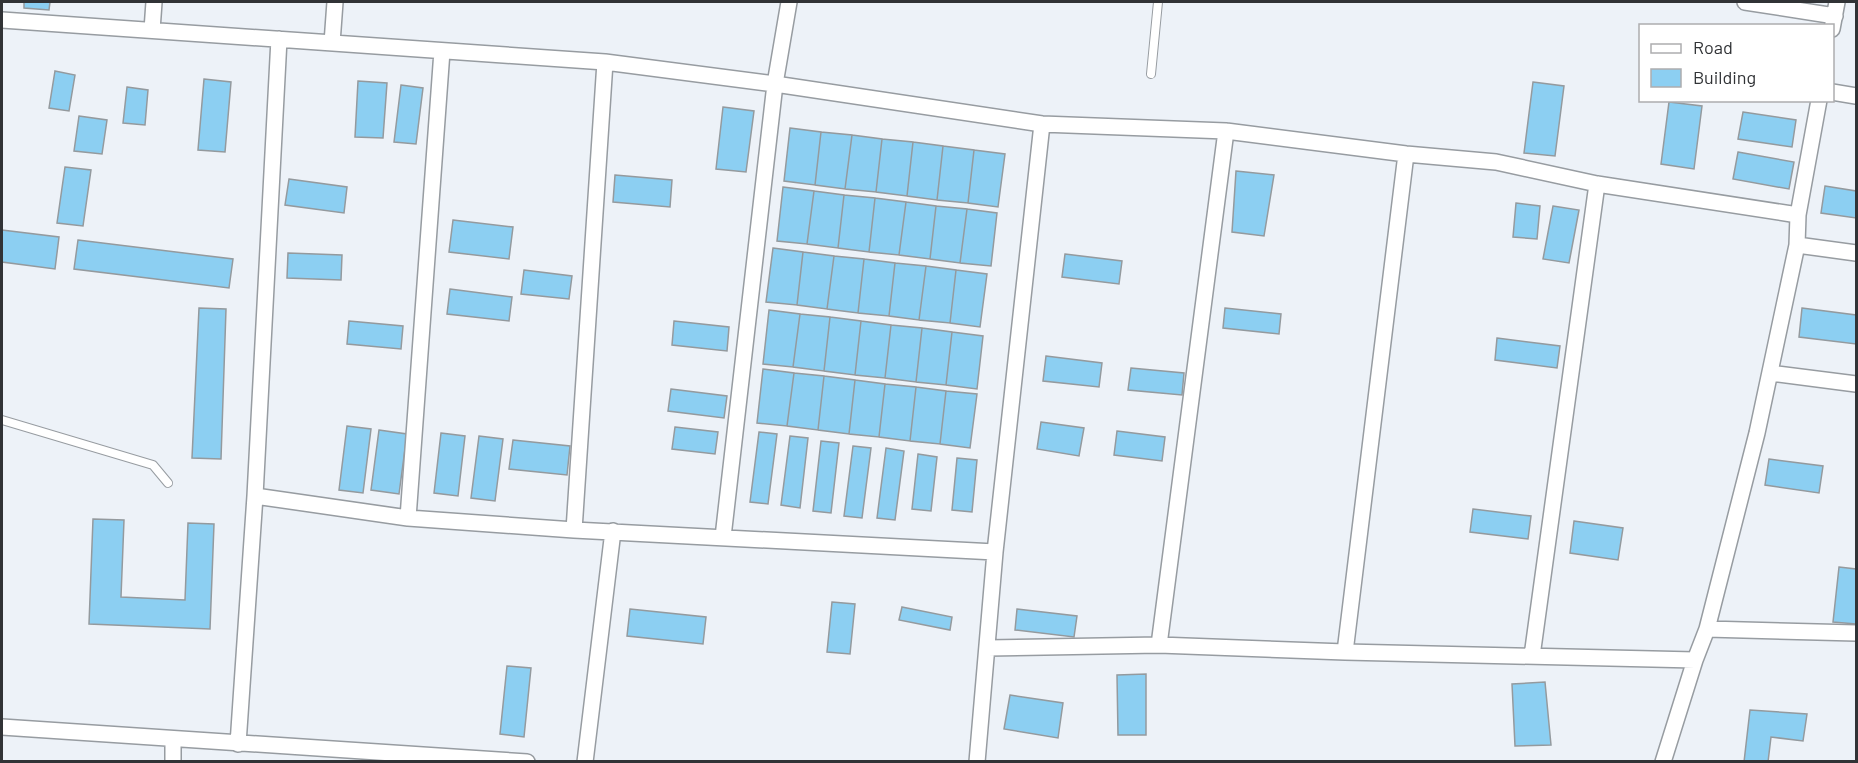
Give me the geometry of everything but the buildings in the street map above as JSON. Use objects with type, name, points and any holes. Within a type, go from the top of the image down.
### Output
[{"type":"street","points":[[152,30],[154,2]]},
{"type":"street","points":[[332,43],[335,2]]},
{"type":"street","points":[[723,537],[775,84],[789,2]]},
{"type":"street","points":[[1745,2],[1835,16]]},
{"type":"street","points":[[2,20],[605,62],[775,84],[1042,124],[1226,131],[1496,162],[1597,184],[1798,215]]},
{"type":"street","points":[[238,744],[255,496],[279,39]]},
{"type":"street","points":[[408,518],[442,51]]},
{"type":"street","points":[[574,530],[605,62]]},
{"type":"street","points":[[1834,92],[1857,96]]},
{"type":"street","points":[[1664,762],[1695,660],[1707,629],[1757,434],[1797,245],[1798,215],[1819,102]]},
{"type":"street","points":[[977,762],[995,552],[1042,124]]},
{"type":"street","points":[[1160,645],[1226,131]]},
{"type":"street","points":[[1345,652],[1406,153]]},
{"type":"street","points":[[1532,656],[1597,184]]},
{"type":"street","points":[[1797,245],[1857,253]]},
{"type":"street","points":[[1770,373],[1857,384]]},
{"type":"street","points":[[255,496],[408,518],[574,530],[995,552]]},
{"type":"street","points":[[585,762],[613,531]]},
{"type":"street","points":[[1707,629],[1857,633]]},
{"type":"street","points":[[988,648],[1160,645],[1345,652],[1695,660]]},
{"type":"street","points":[[2,728],[238,744],[354,756],[527,762]]},
{"type":"street","points":[[173,740],[173,762]]},
{"type":"lane","points":[[1151,74],[1158,2]]},
{"type":"lane","points":[[2,420],[153,465],[168,483]]}]
